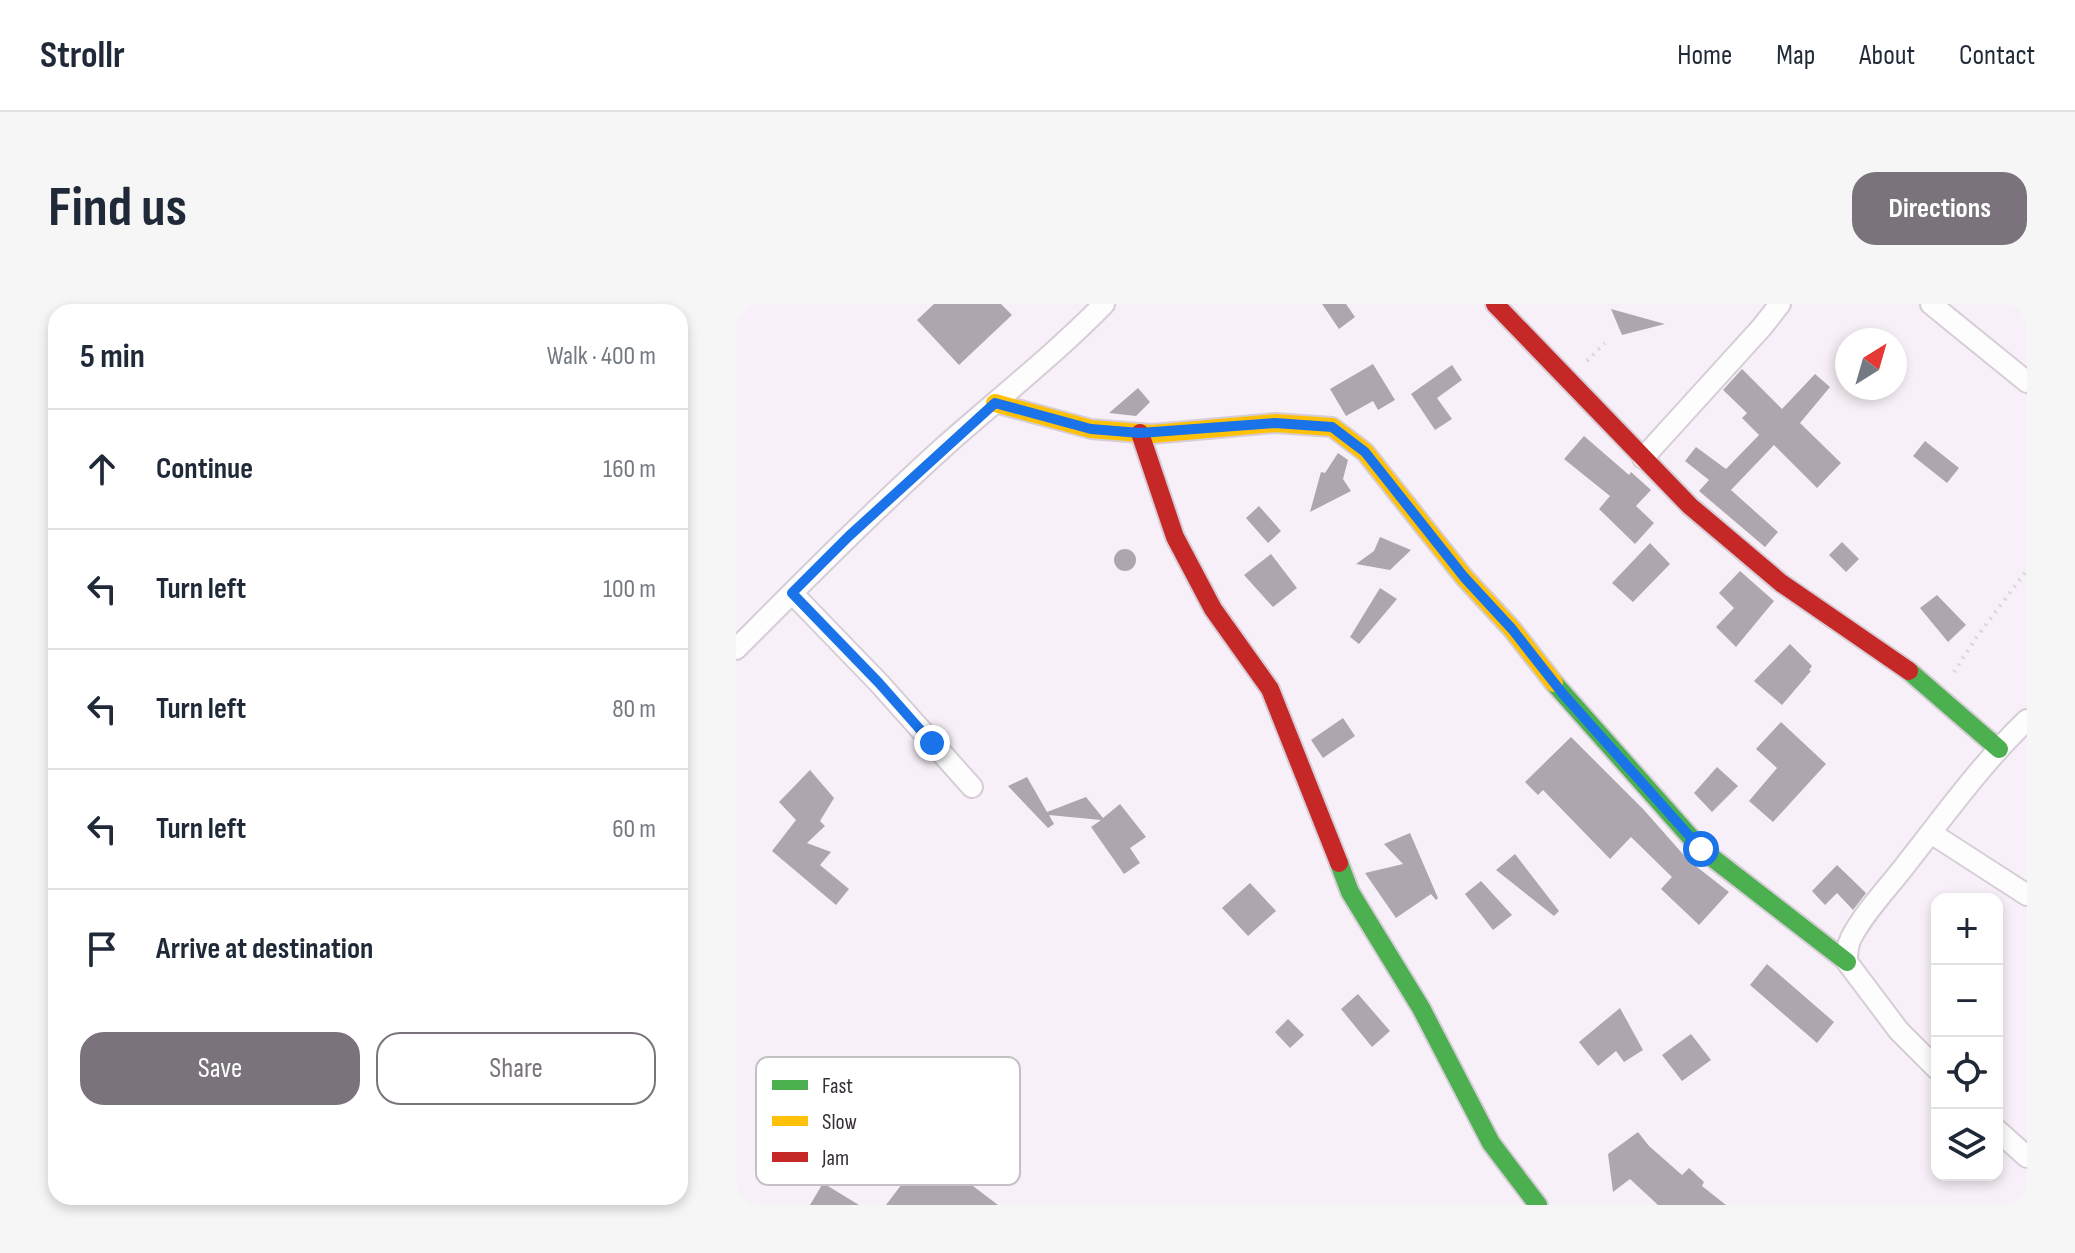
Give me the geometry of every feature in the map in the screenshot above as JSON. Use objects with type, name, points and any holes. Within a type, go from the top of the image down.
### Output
[{"type":"street","points":[[736,649],[849,536],[1063,345],[1104,304]]},
{"type":"street","points":[[1495,304],[1690,506],[1781,583],[1923,680],[1999,749]]},
{"type":"street","points":[[1643,458],[1780,304]]},
{"type":"street","points":[[1931,304],[2027,382]]},
{"type":"street","points":[[995,403],[1091,429],[1140,433],[1275,423],[1332,427],[1365,452],[1464,577],[1512,629],[1563,694],[1701,849],[1847,962],[1899,1031],[1931,1063]]},
{"type":"street","points":[[1140,433],[1175,537],[1213,609],[1270,689],[1350,892],[1421,1008],[1491,1143],[1538,1205]]},
{"type":"street","points":[[792,593],[879,683],[972,787]]},
{"type":"street","points":[[1847,962],[1851,938],[1931,833],[1999,749],[2027,720]]},
{"type":"street","points":[[1931,833],[2027,895]]},
{"type":"street","points":[[2003,1135],[2027,1157]]},
{"type":"path","points":[[1938,693],[2027,570]]},
{"type":"building","points":[[934,304],[1001,304],[1012,315],[959,365],[917,320]]},
{"type":"building","points":[[1322,304],[1346,304],[1355,317],[1339,329]]},
{"type":"building","points":[[1611,309],[1665,324],[1622,335]]},
{"type":"building","points":[[1373,364],[1395,400],[1378,410],[1373,401],[1346,416],[1330,389]]},
{"type":"building","points":[[1452,365],[1462,380],[1437,398],[1452,419],[1435,430],[1411,394]]},
{"type":"building","points":[[1742,369],[1782,409],[1815,374],[1830,387],[1800,423],[1841,463],[1817,488],[1774,445],[1731,490],[1778,532],[1765,547],[1699,491],[1709,480],[1685,461],[1696,447],[1726,469],[1759,435],[1742,418],[1747,413],[1723,390]]},
{"type":"building","points":[[1138,388],[1150,402],[1136,416],[1109,413]]},
{"type":"building","points":[[1584,436],[1651,490],[1636,506],[1654,523],[1635,544],[1599,509],[1610,496],[1564,459]]},
{"type":"building","points":[[1925,441],[1959,468],[1947,483],[1913,456]]},
{"type":"building","points":[[1338,453],[1348,460],[1343,479],[1351,491],[1310,512],[1321,472],[1325,473]]},
{"type":"building","points":[[1259,506],[1281,531],[1268,543],[1246,518]]},
{"type":"building","points":[[1380,537],[1411,550],[1390,570],[1356,564],[1374,551]]},
{"type":"building","points":[[1842,542],[1859,559],[1846,572],[1829,555]]},
{"type":"building","points":[[1650,543],[1670,564],[1633,602],[1612,583]]},
{"type":"building","points":[[1125,549],[1133,552],[1136,560],[1133,568],[1125,571],[1117,568],[1114,560],[1117,552]]},
{"type":"building","points":[[1271,554],[1297,588],[1273,607],[1244,575]]},
{"type":"building","points":[[1740,571],[1774,601],[1736,647],[1716,627],[1734,608],[1719,593]]},
{"type":"building","points":[[1380,588],[1397,599],[1359,644],[1350,637]]},
{"type":"building","points":[[1937,595],[1966,625],[1948,642],[1920,608]]},
{"type":"building","points":[[1790,644],[1812,666],[1782,705],[1754,681]]},
{"type":"building","points":[[1343,718],[1355,736],[1323,758],[1311,740]]},
{"type":"building","points":[[1781,722],[1826,764],[1773,822],[1749,801],[1777,768],[1756,749]]},
{"type":"building","points":[[1571,737],[1644,810],[1688,860],[1729,892],[1699,925],[1661,889],[1672,877],[1631,837],[1610,859],[1543,790],[1538,795],[1525,782]]},
{"type":"building","points":[[1717,767],[1738,786],[1712,812],[1694,793]]},
{"type":"building","points":[[810,770],[834,798],[820,821],[825,826],[807,843],[831,852],[820,865],[849,889],[836,905],[772,851],[796,820],[779,802]]},
{"type":"building","points":[[1027,777],[1047,812],[1086,797],[1103,818],[1120,804],[1146,837],[1130,848],[1140,863],[1124,874],[1091,827],[1101,820],[1049,815],[1054,824],[1048,828],[1008,786]]},
{"type":"building","points":[[1410,833],[1438,898],[1436,900],[1431,894],[1396,918],[1365,873],[1403,864],[1384,844]]},
{"type":"building","points":[[1515,854],[1559,911],[1554,916],[1496,870]]},
{"type":"building","points":[[1837,865],[1866,893],[1853,910],[1837,893],[1825,905],[1812,891]]},
{"type":"building","points":[[1481,881],[1512,915],[1493,930],[1465,894]]},
{"type":"building","points":[[1250,883],[1276,911],[1248,936],[1222,908]]},
{"type":"building","points":[[1767,964],[1834,1022],[1817,1043],[1750,985]]},
{"type":"building","points":[[1358,994],[1390,1031],[1372,1047],[1341,1009]]},
{"type":"building","points":[[1620,1008],[1643,1050],[1624,1062],[1616,1051],[1598,1066],[1579,1042]]},
{"type":"building","points":[[1288,1019],[1304,1035],[1290,1048],[1275,1032]]},
{"type":"building","points":[[1691,1034],[1711,1060],[1682,1081],[1662,1055]]},
{"type":"building","points":[[1638,1132],[1682,1175],[1689,1168],[1704,1182],[1702,1186],[1726,1205],[1658,1205],[1630,1179],[1613,1192],[1608,1154]]},
{"type":"building","points":[[822,1185],[826,1185],[859,1205],[810,1205]]},
{"type":"building","points":[[901,1185],[972,1185],[998,1205],[886,1205]]},
{"type":"traffic: fast","points":[[1909,671],[1999,749]]},
{"type":"traffic: fast","points":[[1554,683],[1701,849],[1847,962]]},
{"type":"traffic: fast","points":[[1339,863],[1350,892],[1421,1008],[1491,1143],[1538,1205]]},
{"type":"traffic: slow","points":[[995,403],[1091,429],[1152,434],[1275,423],[1332,427],[1365,452],[1464,577],[1512,629],[1554,683]]},
{"type":"traffic: jam","points":[[1495,304],[1690,506],[1781,583],[1909,671]]},
{"type":"traffic: jam","points":[[1140,433],[1175,537],[1213,609],[1270,689],[1339,863]]},
{"type":"route","points":[[932,743],[792,593],[849,536],[995,403],[1091,429],[1152,434],[1275,423],[1332,427],[1365,452],[1464,577],[1512,629],[1563,694],[1701,849]]}]
